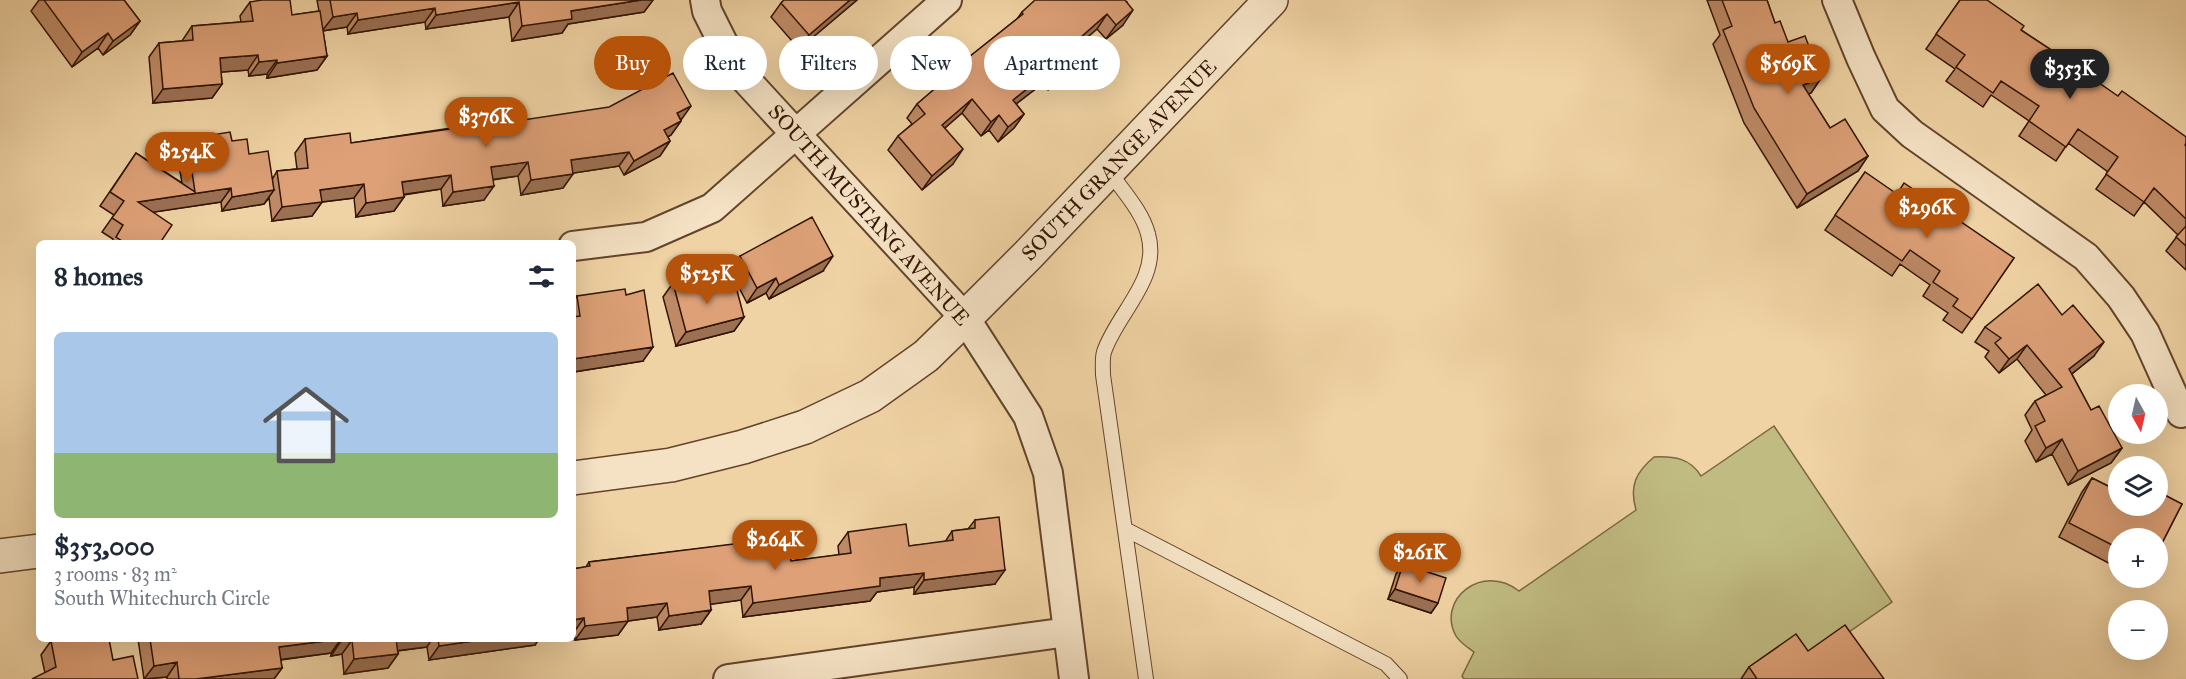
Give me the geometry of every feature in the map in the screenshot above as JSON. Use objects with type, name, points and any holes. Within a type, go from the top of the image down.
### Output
[{"type":"street","name":"SOUTH MUSTANG AVENUE","points":[[705,0],[707,11],[736,69],[965,318],[1028,416],[1048,473],[1074,679]]},
{"type":"street","points":[[576,246],[645,237],[712,208],[947,0]]},
{"type":"street","name":"SOUTH GRANGE AVENUE","points":[[576,478],[671,465],[743,447],[806,427],[870,396],[926,356],[965,318],[1109,171],[1271,0]]},
{"type":"street","points":[[1837,0],[1885,109],[1912,134],[2086,257],[2121,297],[2145,333],[2181,414]]},
{"type":"street","points":[[0,556],[36,551]]},
{"type":"street","points":[[728,679],[1068,632]]},
{"type":"lane","points":[[1109,171],[1139,213],[1148,234],[1150,258],[1144,282],[1111,337],[1103,355],[1103,375],[1146,679]]},
{"type":"lane","points":[[1125,529],[1386,664],[1400,679]]},
{"type":"shaded area","points":[[1774,426],[1892,602],[1833,643],[1745,679],[1464,679],[1462,676],[1474,652],[1458,639],[1451,623],[1452,610],[1457,598],[1466,589],[1478,583],[1491,581],[1505,583],[1519,591],[1636,510],[1633,494],[1636,480],[1643,468],[1654,457],[1681,459],[1692,465],[1701,476]]},
{"type":"building","points":[[44,0],[124,0],[140,21],[113,41],[108,33],[82,52]]},
{"type":"building","points":[[290,0],[292,15],[320,11],[327,56],[277,63],[277,60],[259,62],[258,55],[220,58],[222,84],[163,89],[159,43],[193,40],[192,26],[253,21],[250,2]]},
{"type":"building","points":[[330,0],[641,0],[571,11],[572,19],[522,26],[519,2],[436,15],[435,8],[358,20],[357,13],[333,17]]},
{"type":"building","points":[[784,0],[850,0],[809,35],[781,3]]},
{"type":"building","points":[[1035,0],[1125,0],[1133,10],[1116,25],[1107,14],[1082,36],[995,36],[1023,14],[1022,12]]},
{"type":"building","points":[[1722,0],[1767,0],[1775,23],[1780,21],[1788,42],[1805,36],[1821,78],[1803,85],[1830,128],[1845,119],[1868,156],[1807,194],[1754,108],[1723,30],[1732,26]]},
{"type":"building","points":[[1960,0],[1987,0],[2024,26],[2021,30],[2062,57],[2067,50],[2087,63],[2082,71],[2118,96],[2122,91],[2186,137],[2186,219],[2154,188],[2144,202],[2106,174],[2118,157],[2078,129],[2066,147],[2029,121],[2039,106],[2001,81],[1993,93],[1956,67],[1965,55],[1936,34]]},
{"type":"building","points":[[984,45],[984,90],[1026,90],[1013,100],[1024,114],[1008,127],[999,115],[991,122],[972,99],[942,125],[963,149],[932,176],[898,136],[925,114],[917,104],[933,90],[972,90],[972,55]]},
{"type":"building","points":[[673,73],[691,106],[677,113],[681,121],[664,130],[670,141],[634,161],[629,152],[571,160],[573,174],[531,180],[528,162],[491,167],[494,186],[453,192],[451,175],[402,182],[404,197],[366,203],[364,184],[320,190],[322,202],[282,207],[277,171],[308,168],[305,139],[350,133],[351,143],[464,127],[463,121],[494,116],[496,124],[609,107],[641,90],[671,90],[671,74]]},
{"type":"building","points":[[230,132],[232,141],[247,139],[249,154],[268,151],[274,190],[232,197],[231,188],[138,202],[172,225],[162,240],[120,240],[116,237],[123,225],[112,218],[124,201],[110,192],[136,153],[195,192],[187,139]]},
{"type":"building","points":[[1865,172],[1897,194],[1904,183],[2014,258],[1972,319],[1953,306],[1958,299],[1933,282],[1940,271],[1910,250],[1902,261],[1835,215]]},
{"type":"building","points":[[812,217],[833,256],[779,285],[776,278],[757,288],[740,256]]},
{"type":"building","points":[[2186,226],[2186,246],[2176,237]]},
{"type":"building","points":[[696,277],[700,292],[735,283],[744,317],[686,332],[673,283]]},
{"type":"building","points":[[2038,284],[2062,315],[2073,305],[2104,342],[2069,369],[2091,410],[2099,406],[2108,422],[2108,444],[2120,444],[2122,448],[2078,471],[2062,439],[2046,448],[2035,426],[2045,421],[2035,401],[2062,387],[2027,345],[2009,359],[1995,343],[2001,338],[1985,327]]},
{"type":"building","points":[[625,289],[626,295],[644,290],[653,347],[576,359],[576,317],[580,316],[577,296]]},
{"type":"building","points":[[2092,478],[2108,486],[2108,516],[2168,516],[2168,497],[2182,504],[2168,531],[2168,528],[2108,528],[2108,543],[2069,523]]},
{"type":"building","points":[[999,517],[1005,570],[924,580],[924,573],[880,578],[880,586],[753,603],[751,586],[709,591],[711,610],[669,616],[667,603],[627,608],[628,621],[585,626],[584,618],[576,619],[576,568],[590,566],[589,562],[766,540],[765,538],[788,535],[791,561],[851,553],[848,532],[906,524],[909,546],[953,540],[952,531],[975,528],[975,520]]},
{"type":"building","points":[[1403,564],[1446,578],[1438,603],[1395,589]]},
{"type":"building","points":[[1845,625],[1884,679],[1757,679],[1749,667],[1796,634],[1808,651]]},
{"type":"building","points":[[51,642],[110,642],[113,660],[133,656],[138,679],[32,679],[56,667]]},
{"type":"building","points":[[150,642],[318,642],[279,647],[282,668],[196,679],[179,679],[177,662],[154,666]]},
{"type":"building","points":[[352,642],[396,642],[398,654],[354,659]]},
{"type":"building","points":[[438,642],[466,642],[439,646]]}]
